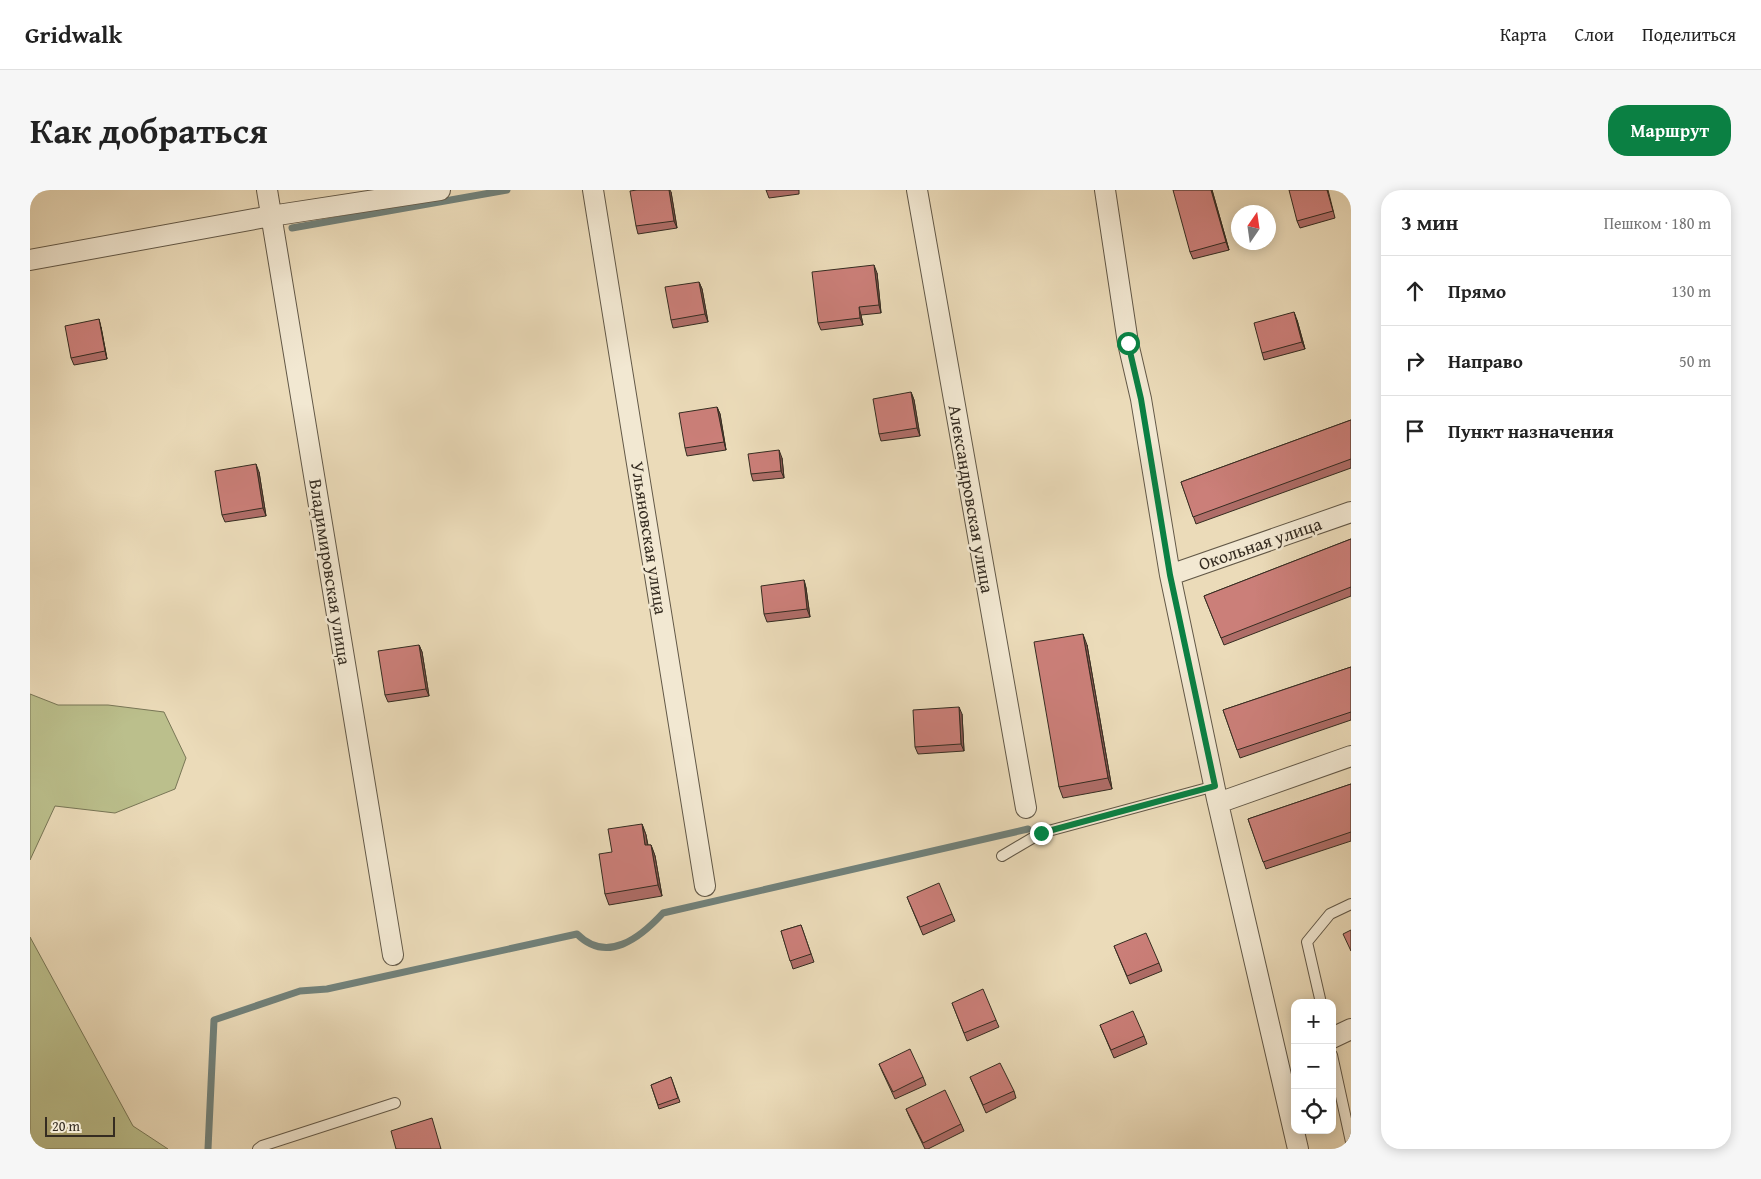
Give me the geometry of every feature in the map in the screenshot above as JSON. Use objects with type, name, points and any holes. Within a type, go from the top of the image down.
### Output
[{"type":"street","name":"Владимировская улица","points":[[267,190],[393,954]]},
{"type":"street","points":[[30,260],[271,216],[440,190]]},
{"type":"street","name":"Ульяновская улица","points":[[593,190],[705,886]]},
{"type":"street","name":"Александровская улица","points":[[917,190],[1026,808]]},
{"type":"street","points":[[1104,190],[1128,343],[1141,399],[1170,575],[1216,795],[1298,1149]]},
{"type":"street","name":"Окольная улица","points":[[1170,575],[1351,512]]},
{"type":"street","points":[[1216,795],[1351,756]]},
{"type":"street","points":[[1336,1036],[1351,1029]]},
{"type":"lane","points":[[1002,856],[1041,833],[1216,795]]},
{"type":"lane","points":[[1320,999],[1307,942],[1330,914],[1351,904]]},
{"type":"lane","points":[[1336,1074],[1351,1142]]},
{"type":"lane","points":[[258,1149],[262,1146],[395,1103]]},
{"type":"green space","points":[[30,694],[58,705],[108,705],[164,712],[186,758],[175,789],[115,813],[55,806],[30,860]]},
{"type":"green space","points":[[30,937],[133,1126],[168,1149],[30,1149]]},
{"type":"building","points":[[669,190],[674,221],[636,226],[630,191]]},
{"type":"building","points":[[1173,190],[1211,190],[1226,242],[1190,252]]},
{"type":"building","points":[[1289,190],[1327,190],[1333,211],[1297,221]]},
{"type":"building","points":[[874,265],[879,305],[859,307],[860,318],[818,323],[812,272]]},
{"type":"building","points":[[699,282],[705,314],[671,320],[665,287]]},
{"type":"building","points":[[1294,312],[1302,342],[1262,353],[1254,323]]},
{"type":"building","points":[[99,319],[105,351],[71,358],[65,326]]},
{"type":"building","points":[[911,392],[917,428],[879,434],[873,399]]},
{"type":"building","points":[[717,407],[724,442],[685,448],[679,413]]},
{"type":"building","points":[[1351,420],[1351,459],[1193,517],[1181,482]]},
{"type":"building","points":[[779,450],[781,471],[751,474],[748,454]]},
{"type":"building","points":[[256,464],[263,508],[222,515],[215,471]]},
{"type":"building","points":[[1351,539],[1351,587],[1221,638],[1204,596]]},
{"type":"building","points":[[804,580],[807,609],[764,614],[761,586]]},
{"type":"building","points":[[1083,634],[1108,778],[1059,787],[1034,642]]},
{"type":"building","points":[[419,645],[426,689],[385,695],[378,651]]},
{"type":"building","points":[[1351,667],[1351,712],[1237,750],[1223,710]]},
{"type":"building","points":[[959,707],[961,744],[915,747],[913,710]]},
{"type":"building","points":[[1351,784],[1351,832],[1263,862],[1248,819]]},
{"type":"building","points":[[642,824],[645,845],[651,845],[658,885],[605,894],[599,854],[612,852],[608,829]]},
{"type":"building","points":[[939,883],[952,914],[920,927],[907,897]]},
{"type":"building","points":[[801,925],[811,954],[790,961],[781,931]]},
{"type":"building","points":[[1351,930],[1351,951],[1343,934]]},
{"type":"building","points":[[1146,933],[1159,963],[1127,976],[1114,946]]},
{"type":"building","points":[[983,989],[996,1020],[964,1033],[952,1003]]},
{"type":"building","points":[[1133,1011],[1144,1036],[1111,1050],[1100,1025]]},
{"type":"building","points":[[910,1049],[923,1077],[893,1092],[879,1064]]},
{"type":"building","points":[[1000,1063],[1014,1091],[983,1105],[970,1077]]},
{"type":"building","points":[[671,1077],[678,1098],[658,1105],[651,1085]]},
{"type":"building","points":[[945,1090],[961,1124],[923,1143],[906,1109]]},
{"type":"building","points":[[432,1118],[441,1149],[396,1149],[391,1131]]},
{"type":"waterway","points":[[292,228],[507,190]]},
{"type":"waterway","points":[[208,1149],[214,1020],[300,991],[327,989],[577,934],[588,943],[600,947],[611,947],[634,939],[663,913],[1028,829]]},
{"type":"route","points":[[1041,833],[1215,786],[1170,575],[1141,399],[1128,343]]}]
